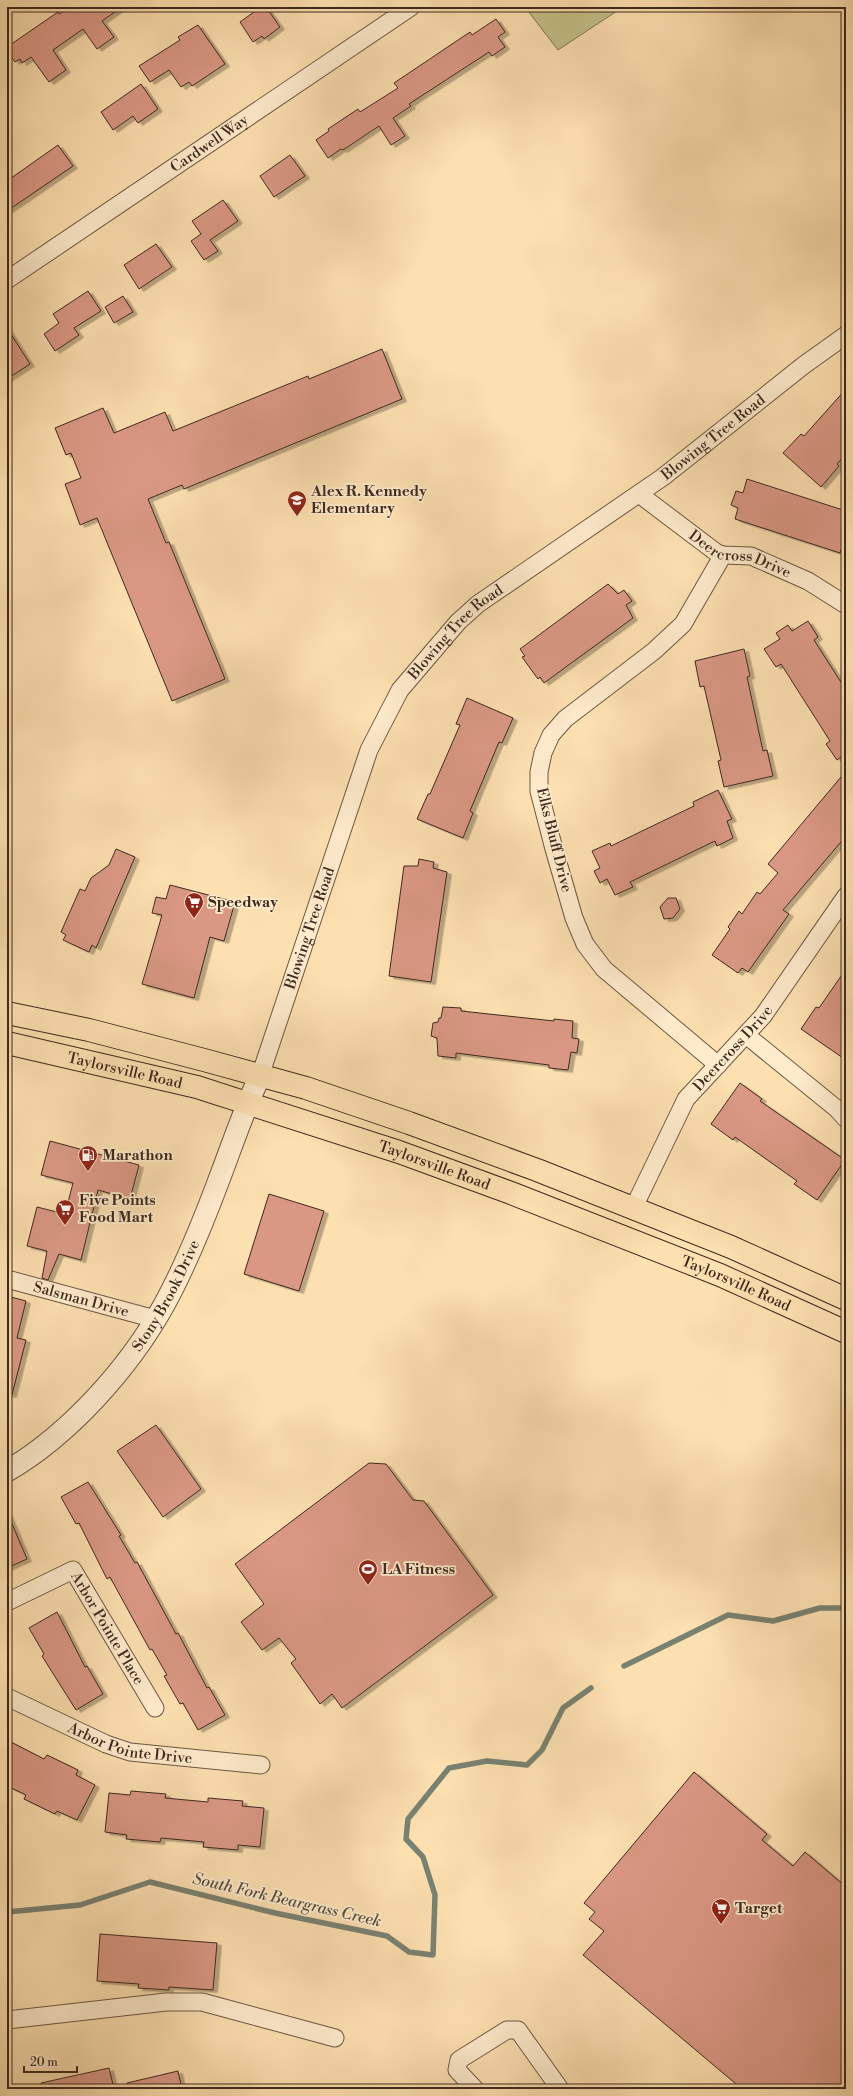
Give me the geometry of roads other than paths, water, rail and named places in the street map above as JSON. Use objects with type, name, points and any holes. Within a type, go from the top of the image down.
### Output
[{"type":"main road","name":"Taylorsville Road","points":[[7,1013],[89,1030],[306,1088],[409,1123],[538,1170],[633,1209],[732,1247],[846,1299]]},
{"type":"main road","name":"Taylorsville Road","points":[[7,1043],[190,1085],[248,1102],[399,1152],[511,1193],[720,1275],[846,1332]]},
{"type":"street","name":"Cardwell Way","points":[[7,280],[411,7]]},
{"type":"street","name":"Blowing Tree Road","points":[[260,1076],[369,750],[400,690],[445,637],[478,604],[639,494],[804,365],[846,335]]},
{"type":"street","name":"Deercross Drive","points":[[639,494],[717,553],[723,555],[751,556],[808,581],[846,605]]},
{"type":"street","name":"Elks Bluff Drive","points":[[718,1065],[604,969],[585,944],[574,918],[554,849],[539,791],[539,772],[543,753],[552,735],[564,719],[654,651],[683,624],[723,555]]},
{"type":"street","name":"Deercross Drive","points":[[633,1209],[686,1099],[763,1016],[846,896]]},
{"type":"street","points":[[746,1035],[837,1109],[846,1119]]},
{"type":"street","name":"Stony Brook Drive","points":[[7,1471],[60,1433],[102,1392],[119,1372],[155,1319],[185,1262],[220,1178],[248,1102],[260,1076]]},
{"type":"street","name":"Salsman Drive","points":[[7,1279],[155,1319]]},
{"type":"street","name":"Arbor Pointe Place","points":[[7,1602],[73,1570],[155,1708]]},
{"type":"street","name":"Arbor Pointe Drive","points":[[7,1697],[106,1744],[130,1752],[261,1765]]},
{"type":"street","points":[[7,2020],[166,2002],[202,2002],[335,2038]]},
{"type":"street","points":[[474,2089],[458,2070],[459,2060],[507,2030],[518,2030],[560,2089]]},
{"type":"waterway","name":"South Fork Beargrass Creek","points":[[624,1666],[728,1615],[773,1621],[820,1608],[846,1608]]},
{"type":"waterway","name":"South Fork Beargrass Creek","points":[[7,1912],[80,1905],[150,1882],[275,1913],[387,1936],[409,1952],[433,1955],[435,1895],[423,1857],[406,1839],[408,1819],[449,1768],[487,1761],[527,1765],[542,1750],[563,1708],[591,1688]]},
{"type":"place","name":"Alex R. Kennedy Elementary","points":[[297,517]]},
{"type":"place","name":"Speedway","points":[[194,919]]},
{"type":"place","name":"Marathon","points":[[88,1172]]},
{"type":"place","name":"Five Points Food Mart","points":[[65,1226]]},
{"type":"place","name":"LA Fitness","points":[[368,1586]]},
{"type":"place","name":"Target","points":[[721,1925]]}]
